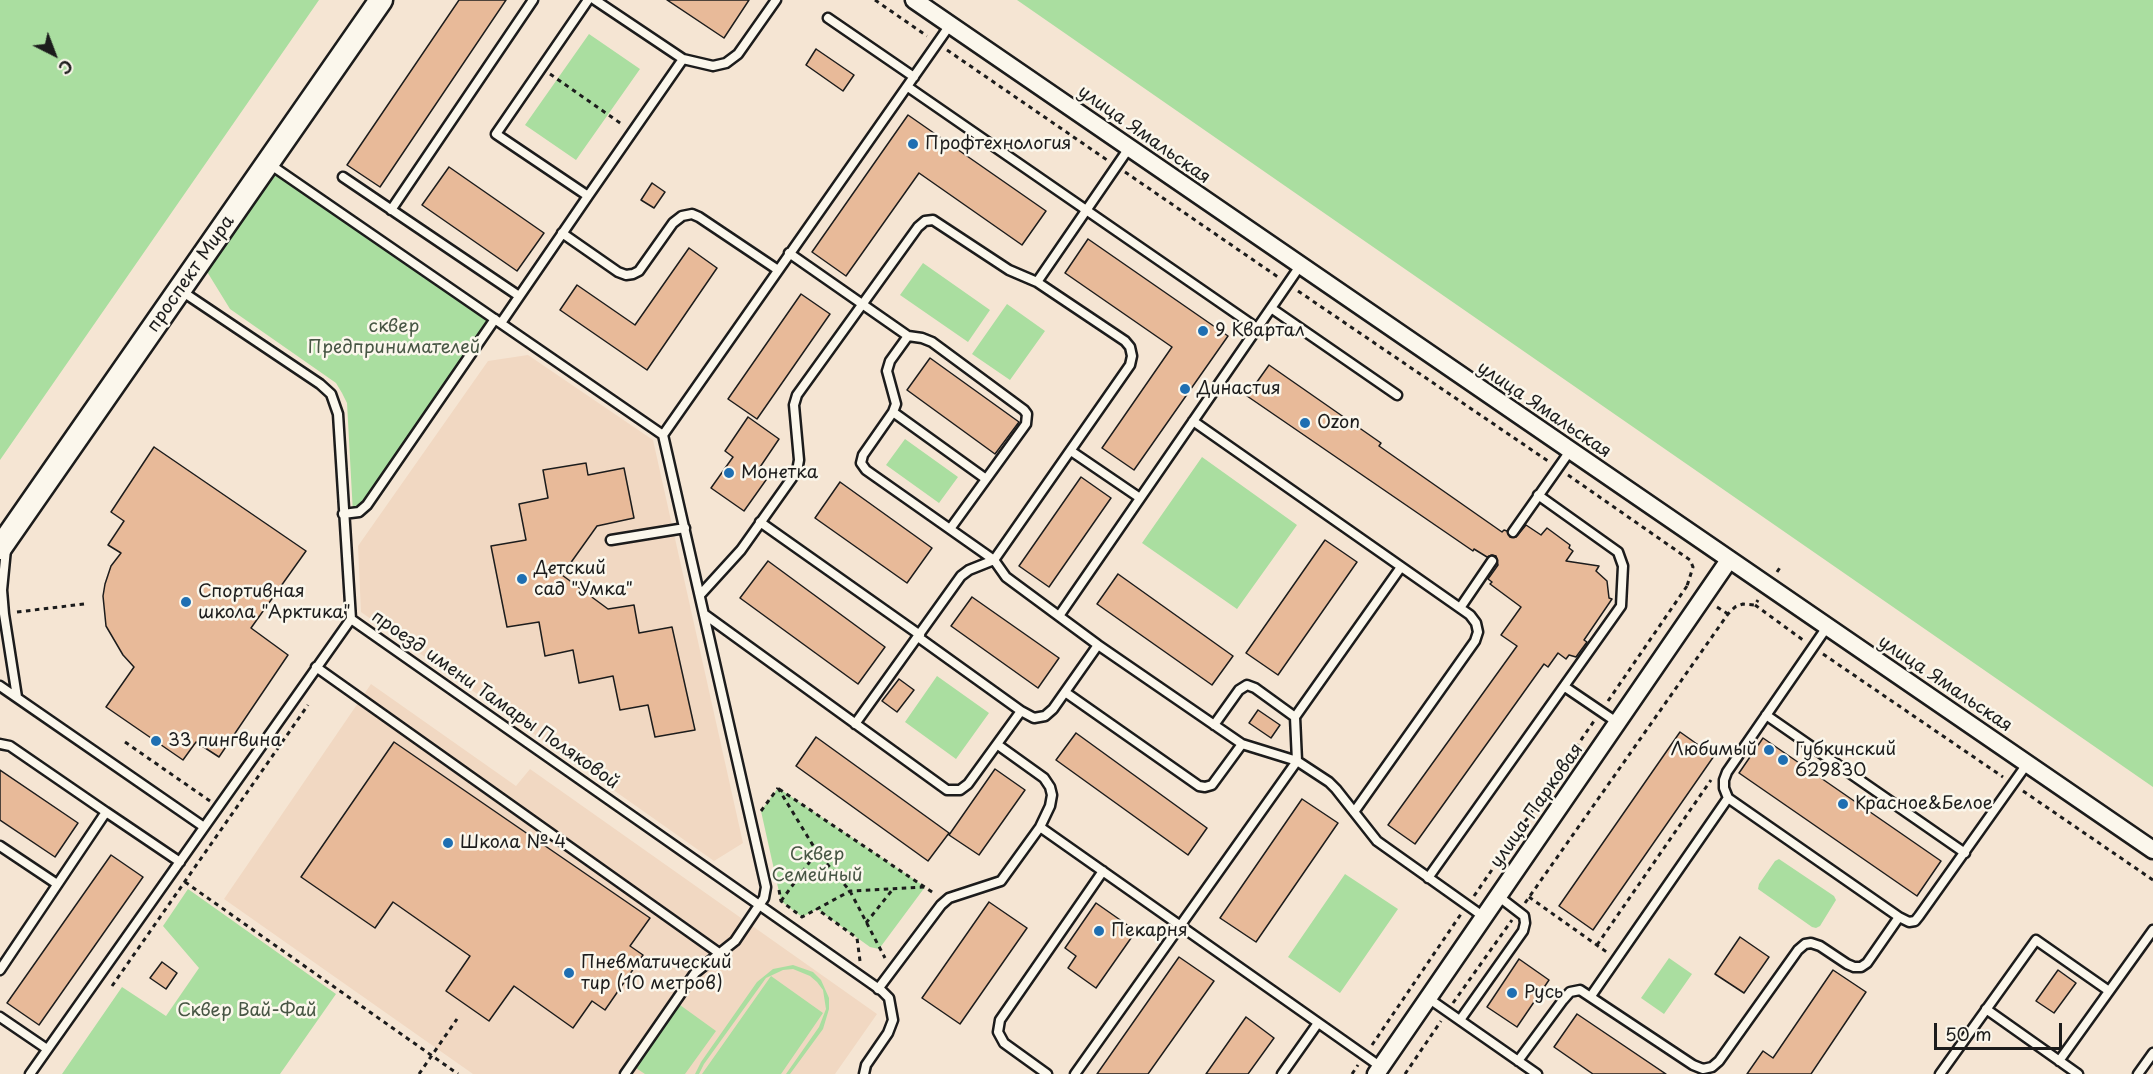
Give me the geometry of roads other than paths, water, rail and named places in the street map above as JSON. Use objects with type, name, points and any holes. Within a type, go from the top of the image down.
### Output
[{"type":"main road","name":"проспект Мира","points":[[5,541],[381,0]]},
{"type":"street","name":"улица Ямальская","points":[[914,0],[2153,850]]},
{"type":"street","name":"улица Парковая","points":[[1378,1071],[1729,560]]},
{"type":"lane","points":[[391,210],[533,0]]},
{"type":"lane","points":[[588,0],[496,134],[588,196]]},
{"type":"lane","points":[[595,0],[683,59],[713,66],[726,63],[738,54],[776,0]]},
{"type":"lane","points":[[828,18],[914,77]]},
{"type":"lane","points":[[663,435],[950,25]]},
{"type":"lane","points":[[343,514],[359,512],[367,505],[498,321],[519,296],[683,59]]},
{"type":"lane","points":[[908,87],[1257,328]]},
{"type":"lane","points":[[1036,282],[1129,148]]},
{"type":"lane","points":[[268,163],[663,435],[766,887],[759,907],[735,941],[695,973],[625,1074]]},
{"type":"lane","points":[[344,177],[519,296]]},
{"type":"lane","points":[[562,233],[618,272],[626,275],[633,274],[639,272],[674,223],[682,216],[692,214],[778,270]]},
{"type":"lane","points":[[700,594],[741,550],[797,471],[799,460],[794,405],[797,395],[918,227],[925,221],[933,220],[941,224],[996,263],[1036,282],[1125,341],[1130,347],[1132,356],[1130,365],[1071,451],[994,560],[969,570],[961,576],[855,724]]},
{"type":"lane","points":[[789,253],[908,336],[932,342],[1027,414],[1026,424],[950,529]]},
{"type":"lane","points":[[1059,616],[1300,266]]},
{"type":"lane","points":[[180,290],[320,384],[331,394],[338,414],[351,619]]},
{"type":"lane","points":[[1271,308],[1397,394]]},
{"type":"lane","points":[[908,336],[890,361],[887,371],[896,404],[893,412],[863,455],[861,463],[866,470],[994,560],[1006,577],[1098,645],[1214,725],[1242,744],[1297,761],[1336,789],[1377,842],[1484,916]]},
{"type":"lane","points":[[893,412],[986,479]]},
{"type":"lane","points":[[1193,421],[1470,615],[1476,623],[1478,632],[1475,641],[1354,812]]},
{"type":"lane","points":[[1071,451],[1140,498]]},
{"type":"lane","points":[[1513,531],[1570,451]]},
{"type":"lane","points":[[1428,878],[1621,606],[1623,566],[1618,552],[1538,495]]},
{"type":"lane","points":[[760,522],[1034,718],[1045,716],[1053,709],[1098,645]]},
{"type":"lane","points":[[611,540],[685,528]]},
{"type":"lane","points":[[5,541],[4,614],[17,698]]},
{"type":"lane","points":[[1460,608],[1492,561]]},
{"type":"lane","points":[[1075,1074],[1297,761],[1295,717],[1401,567]]},
{"type":"lane","points":[[704,615],[947,790],[960,790],[968,784],[1022,711]]},
{"type":"lane","name":"проезд имени Тамары Поляковой","points":[[30,1074],[351,619],[759,907],[878,988],[889,998],[893,1020],[888,1033],[866,1065],[864,1074]]},
{"type":"lane","points":[[1827,627],[1727,772],[1724,788],[1728,798],[1899,916],[1909,922],[1915,921],[2027,764]]},
{"type":"lane","points":[[316,667],[719,953]]},
{"type":"lane","points":[[0,686],[204,827]]},
{"type":"lane","points":[[1214,725],[1239,690],[1247,686],[1256,688],[1295,717]]},
{"type":"lane","points":[[1565,687],[1618,723]]},
{"type":"lane","points":[[1065,692],[1199,786],[1212,785],[1242,744]]},
{"type":"lane","points":[[1766,715],[1965,853]]},
{"type":"lane","points":[[0,744],[10,746],[180,862]]},
{"type":"lane","points":[[878,988],[945,901],[1001,881],[1040,827],[1050,806],[1052,795],[1050,787],[1044,778],[998,745]]},
{"type":"lane","points":[[1591,996],[1728,798]]},
{"type":"lane","points":[[0,970],[106,812]]},
{"type":"lane","points":[[1040,827],[1364,1056],[1378,1071]]},
{"type":"lane","points":[[0,846],[57,884]]},
{"type":"lane","points":[[1047,1074],[1004,1043],[998,1032],[1000,1020],[1103,871]]},
{"type":"lane","points":[[1460,1020],[1523,931],[1524,916],[1498,896]]},
{"type":"lane","points":[[1518,1061],[1570,992],[1580,990],[1693,1065],[1702,1069],[1712,1067],[1719,1061],[1798,950],[1805,944],[1820,946],[1847,964],[1860,967],[1867,963],[1899,916]]},
{"type":"lane","points":[[2059,1061],[2153,930]]},
{"type":"lane","points":[[1941,1074],[2036,940],[2109,991]]},
{"type":"lane","points":[[1428,998],[1536,1074]]},
{"type":"lane","points":[[1986,1009],[2078,1074]]},
{"type":"lane","points":[[0,1017],[47,1049]]},
{"type":"lane","points":[[1282,1074],[1318,1023]]},
{"type":"lane","points":[[2138,1074],[2153,1053]]},
{"type":"place","name":"Профтехнология","points":[[913,144]]},
{"type":"place","name":"9 Квартал","points":[[1203,331]]},
{"type":"place","name":"Династия","points":[[1185,389]]},
{"type":"place","name":"Ozon","points":[[1305,423]]},
{"type":"place","name":"Монетка","points":[[729,473]]},
{"type":"place","name":"Детский сад \"Умка\"","points":[[522,579]]},
{"type":"place","name":"Спортивная школа \"Арктика\"","points":[[186,602]]},
{"type":"place","name":"33 пингвина","points":[[156,741]]},
{"type":"place","name":"Любимый","points":[[1769,750]]},
{"type":"place","name":"Губкинский 629830","points":[[1783,760]]},
{"type":"place","name":"Красное&Белое","points":[[1843,804]]},
{"type":"place","name":"Школа № 4","points":[[448,843]]},
{"type":"place","name":"Пекарня","points":[[1099,931]]},
{"type":"place","name":"Пневматический тир (10 метров)","points":[[569,973]]},
{"type":"place","name":"Русь","points":[[1512,993]]},
{"type":"park label","name":"сквер Предпринимателей","points":[[394,337]]},
{"type":"park label","name":"Сквер Семейный","points":[[817,865]]},
{"type":"park label","name":"Сквер Вай-Фай","points":[[247,1011]]}]
